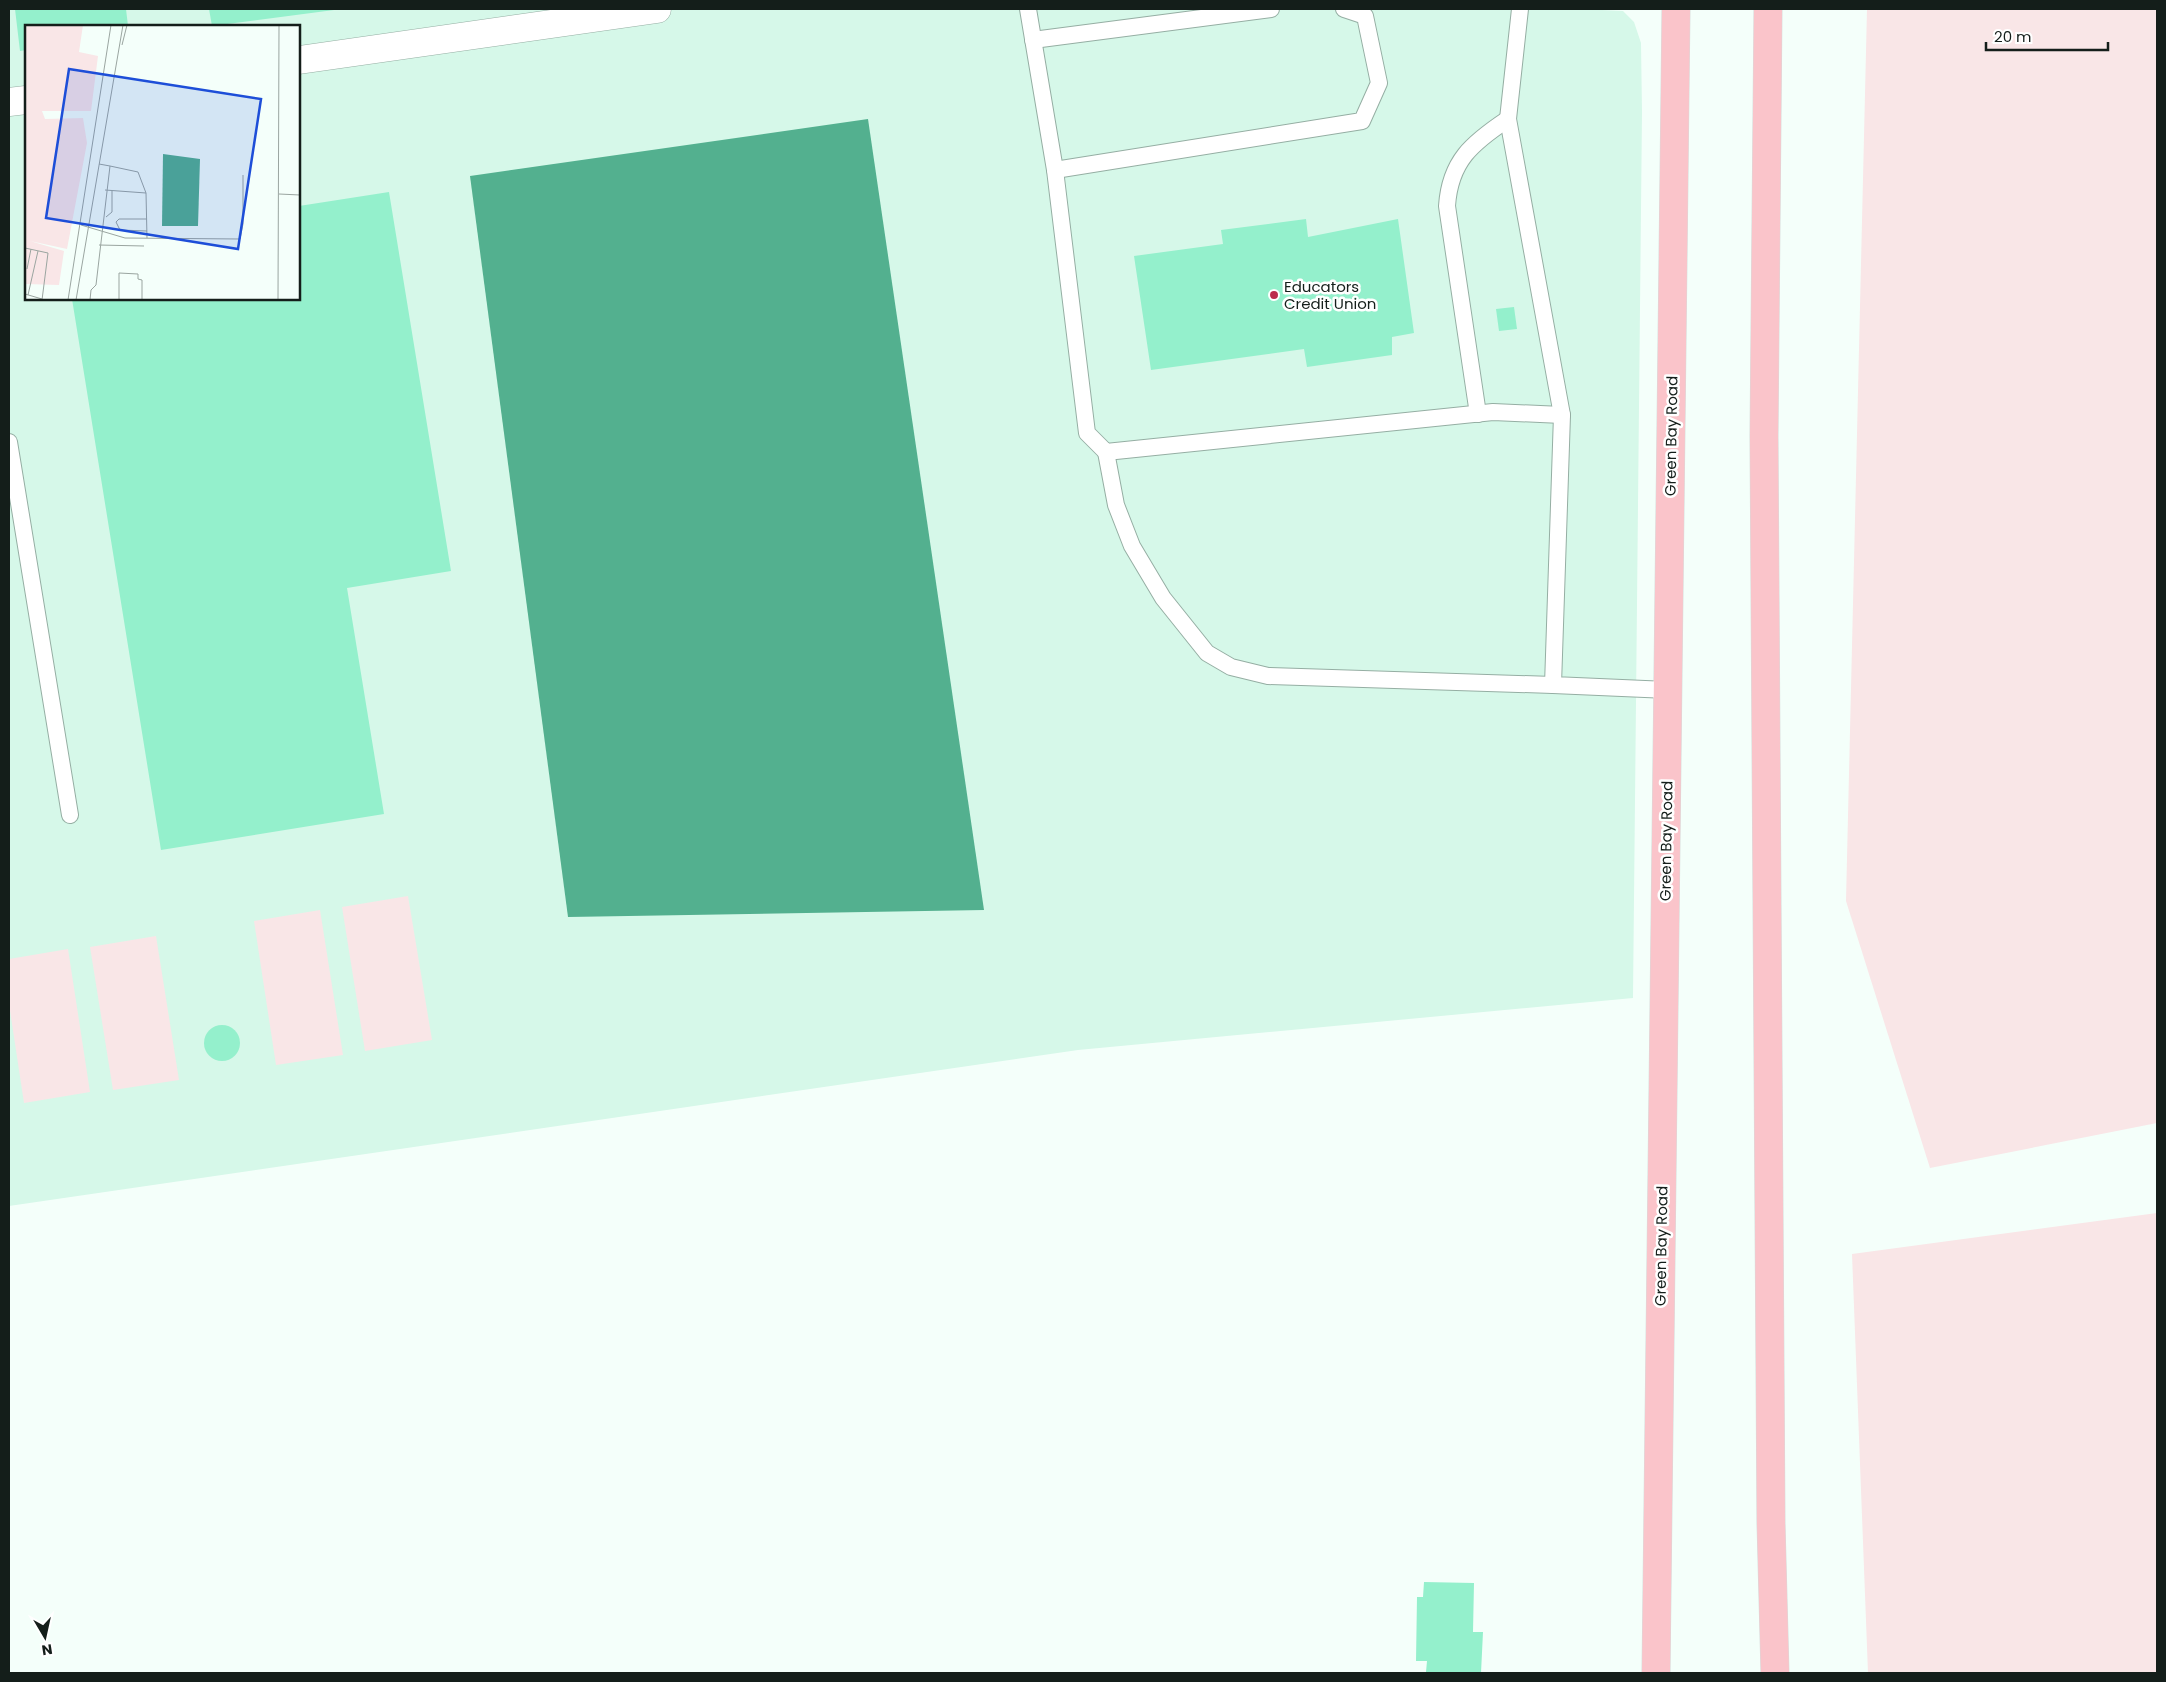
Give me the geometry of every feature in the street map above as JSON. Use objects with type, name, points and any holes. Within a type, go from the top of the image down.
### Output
[{"type":"main road","name":"Green Bay Road","points":[[1656,1673],[1676,9]]},
{"type":"main road","points":[[1768,9],[1764,436],[1771,1513],[1775,1673]]},
{"type":"street","points":[[300,60],[657,9]]},
{"type":"street","points":[[9,102],[25,100]]},
{"type":"lane","points":[[1028,9],[1054,170],[1087,433],[1106,452],[1116,504],[1132,546],[1163,598],[1207,653],[1231,667],[1268,676],[1668,690]]},
{"type":"lane","points":[[1033,40],[1271,9]]},
{"type":"lane","points":[[1054,170],[1362,121],[1379,83],[1366,16],[1344,9]]},
{"type":"lane","points":[[1520,9],[1508,120],[1562,414],[1553,685]]},
{"type":"lane","points":[[1478,414],[1447,206],[1448,185],[1460,162],[1478,139],[1508,120]]},
{"type":"lane","points":[[1106,452],[1478,414],[1562,414]]},
{"type":"lane","points":[[9,442],[70,816]]},
{"type":"shaded area","points":[[9,9],[1581,9],[1623,11],[1634,22],[1641,43],[1642,112],[1633,998],[1078,1050],[9,1206]]},
{"type":"shaded area","points":[[1867,9],[2157,9],[2157,1123],[1930,1168],[1846,901]]},
{"type":"shaded area","points":[[868,119],[984,910],[568,917],[470,176]]},
{"type":"shaded area","points":[[408,896],[432,1040],[365,1051],[342,907]]},
{"type":"shaded area","points":[[320,910],[343,1055],[276,1065],[254,921]]},
{"type":"shaded area","points":[[156,936],[179,1080],[113,1090],[90,947]]},
{"type":"shaded area","points":[[68,949],[90,1092],[24,1103],[9,1004],[9,959]]},
{"type":"shaded area","points":[[2157,1213],[2157,1673],[1868,1673],[1852,1254]]},
{"type":"building","points":[[15,9],[126,9],[128,25],[25,25],[25,50],[20,51]]},
{"type":"building","points":[[209,9],[334,10],[220,25],[212,25]]},
{"type":"building","points":[[389,192],[451,571],[347,588],[384,814],[161,850],[72,300],[300,300],[300,206]]},
{"type":"building","name":"Educators Credit Union","points":[[1306,219],[1308,237],[1398,219],[1414,333],[1392,337],[1392,355],[1307,367],[1304,349],[1151,370],[1134,256],[1223,244],[1221,230]]},
{"type":"building","points":[[1514,307],[1517,329],[1499,331],[1496,309]]},
{"type":"building","points":[[222,1025],[229,1026],[235,1030],[239,1036],[239,1050],[235,1056],[229,1060],[222,1061],[215,1060],[209,1056],[205,1050],[204,1043],[205,1036],[209,1030],[215,1026]]},
{"type":"building","points":[[1424,1582],[1474,1583],[1473,1632],[1483,1632],[1481,1673],[1426,1672],[1427,1661],[1416,1661],[1417,1597],[1423,1597]]},
{"type":"place","name":"Educators Credit Union","points":[[1274,295]]}]
